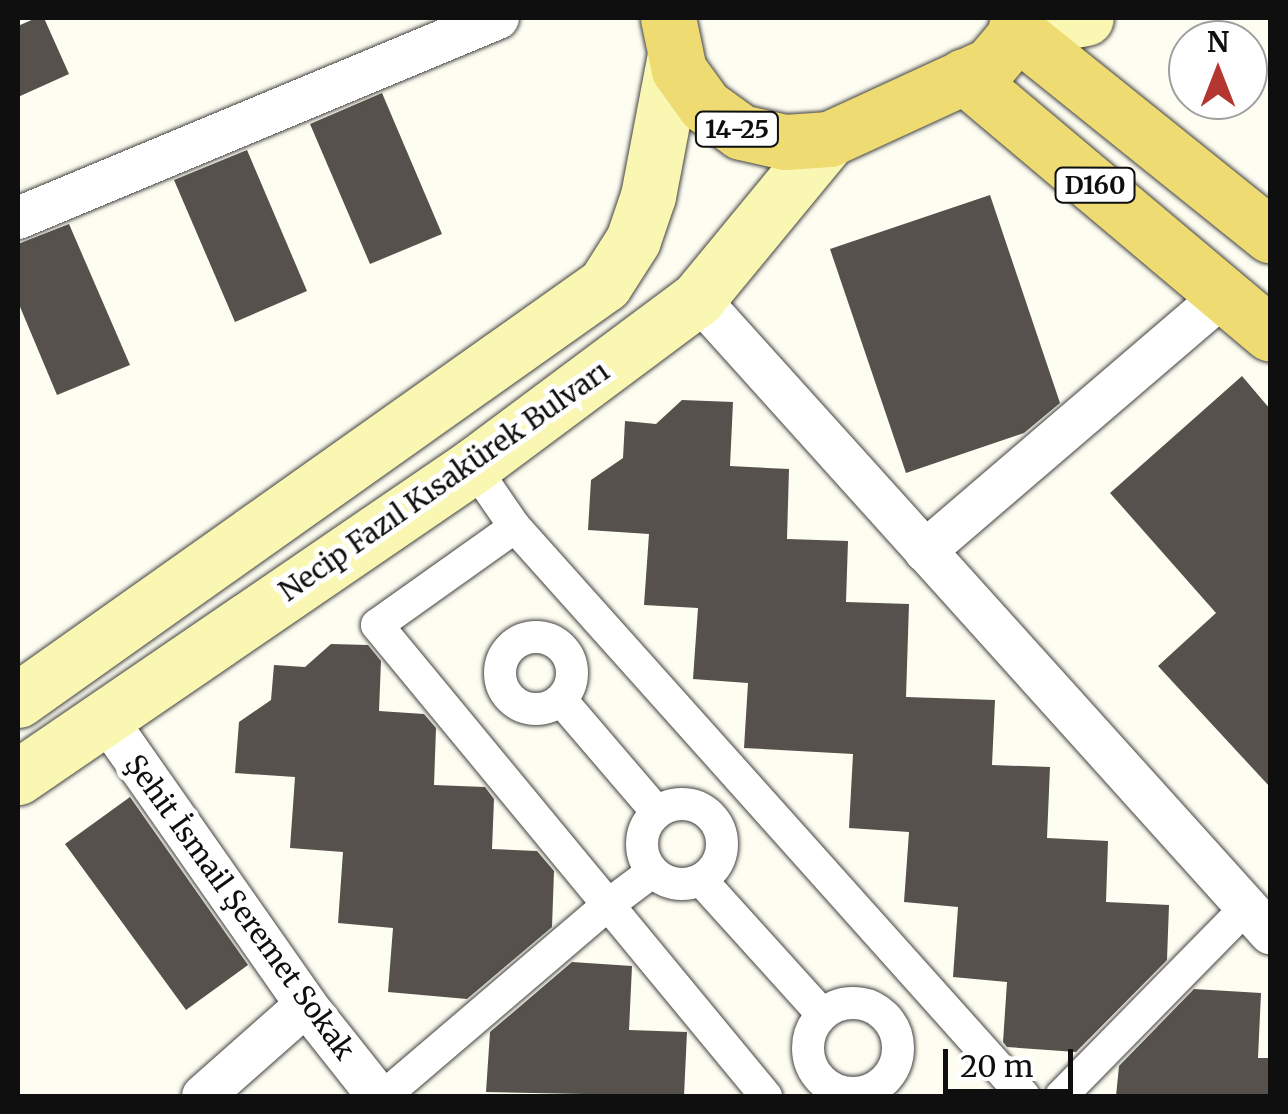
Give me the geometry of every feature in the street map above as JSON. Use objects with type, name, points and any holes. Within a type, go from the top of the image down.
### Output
[{"type":"main road","points":[[1017,24],[1086,18]]},
{"type":"main road","points":[[1017,24],[1270,235]]},
{"type":"main road","name":"14-25","points":[[671,36],[679,70],[705,106],[742,132],[784,142],[829,139],[990,65],[1004,52],[1017,24]]},
{"type":"main road","points":[[18,700],[605,284],[633,240],[648,196],[671,36]]},
{"type":"main road","name":"D160","points":[[964,76],[1224,295]]},
{"type":"main road","name":"Necip Fazıl Kısakürek Bulvarı","points":[[18,777],[473,466],[698,298],[829,139]]},
{"type":"main road","points":[[1224,295],[1270,334]]},
{"type":"street","points":[[18,218],[498,18]]},
{"type":"street","points":[[926,552],[1224,295]]},
{"type":"street","points":[[698,298],[1259,920],[1061,1096]]},
{"type":"street","points":[[473,466],[515,528],[1024,1096]]},
{"type":"street","points":[[515,528],[377,625],[763,1094],[813,1069]]},
{"type":"street","points":[[568,656],[606,629]]},
{"type":"street","points":[[524,639],[550,639],[568,656],[572,681],[561,700],[540,710],[518,706],[509,698],[499,678],[500,666],[513,644],[524,639]]},
{"type":"street","points":[[470,738],[509,698]]},
{"type":"street","points":[[561,700],[657,812]]},
{"type":"street","name":"Şehit İsmail Şeremet Sokak","points":[[104,716],[306,1005],[381,1096]]},
{"type":"street","points":[[716,822],[752,793]]},
{"type":"street","points":[[682,804],[696,806],[716,822],[722,848],[712,872],[701,880],[675,884],[652,872],[641,848],[648,822],[657,812],[682,804]]},
{"type":"street","points":[[381,1096],[608,904],[652,872]]},
{"type":"street","points":[[701,880],[822,1014]]},
{"type":"street","points":[[885,1016],[918,978]]},
{"type":"street","points":[[847,1003],[874,1008],[885,1016],[894,1028],[897,1057],[881,1083],[851,1093],[823,1081],[813,1069],[808,1038],[822,1014],[847,1003]]},
{"type":"street","points":[[203,1096],[306,1005]]},
{"type":"building","points":[[44,18],[69,74],[18,97],[18,26]]},
{"type":"building","points":[[382,93],[442,234],[370,264],[310,124]]},
{"type":"building","points":[[247,150],[307,291],[235,322],[174,180]]},
{"type":"building","points":[[990,195],[1060,403],[1024,433],[906,473],[830,249]]},
{"type":"building","points":[[69,224],[130,365],[57,395],[18,302],[18,244]]},
{"type":"building","points":[[1242,376],[1270,409],[1270,787],[1158,666],[1216,613],[1110,493]]},
{"type":"building","points":[[682,400],[733,402],[730,466],[789,469],[787,539],[848,541],[846,602],[909,604],[906,697],[995,700],[992,765],[1050,767],[1047,838],[1108,841],[1106,902],[1169,905],[1167,960],[1076,1052],[1007,1047],[1003,1042],[1007,982],[953,977],[958,907],[904,902],[909,832],[849,828],[853,754],[744,748],[748,683],[693,679],[698,608],[644,605],[649,534],[588,530],[591,480],[623,458],[625,421],[656,424]]},
{"type":"building","points":[[331,644],[368,645],[381,661],[379,711],[424,714],[436,728],[434,785],[485,787],[494,799],[492,849],[537,851],[554,871],[552,927],[467,999],[388,992],[393,928],[338,923],[343,852],[290,848],[295,777],[235,773],[239,722],[271,700],[274,665],[305,667]]},
{"type":"building","points":[[130,797],[248,965],[186,1010],[65,844]]},
{"type":"building","points":[[572,962],[632,966],[629,1030],[687,1032],[684,1096],[486,1092],[490,1032]]},
{"type":"building","points":[[1194,989],[1261,993],[1258,1058],[1270,1058],[1270,1096],[1116,1096],[1119,1066]]}]
